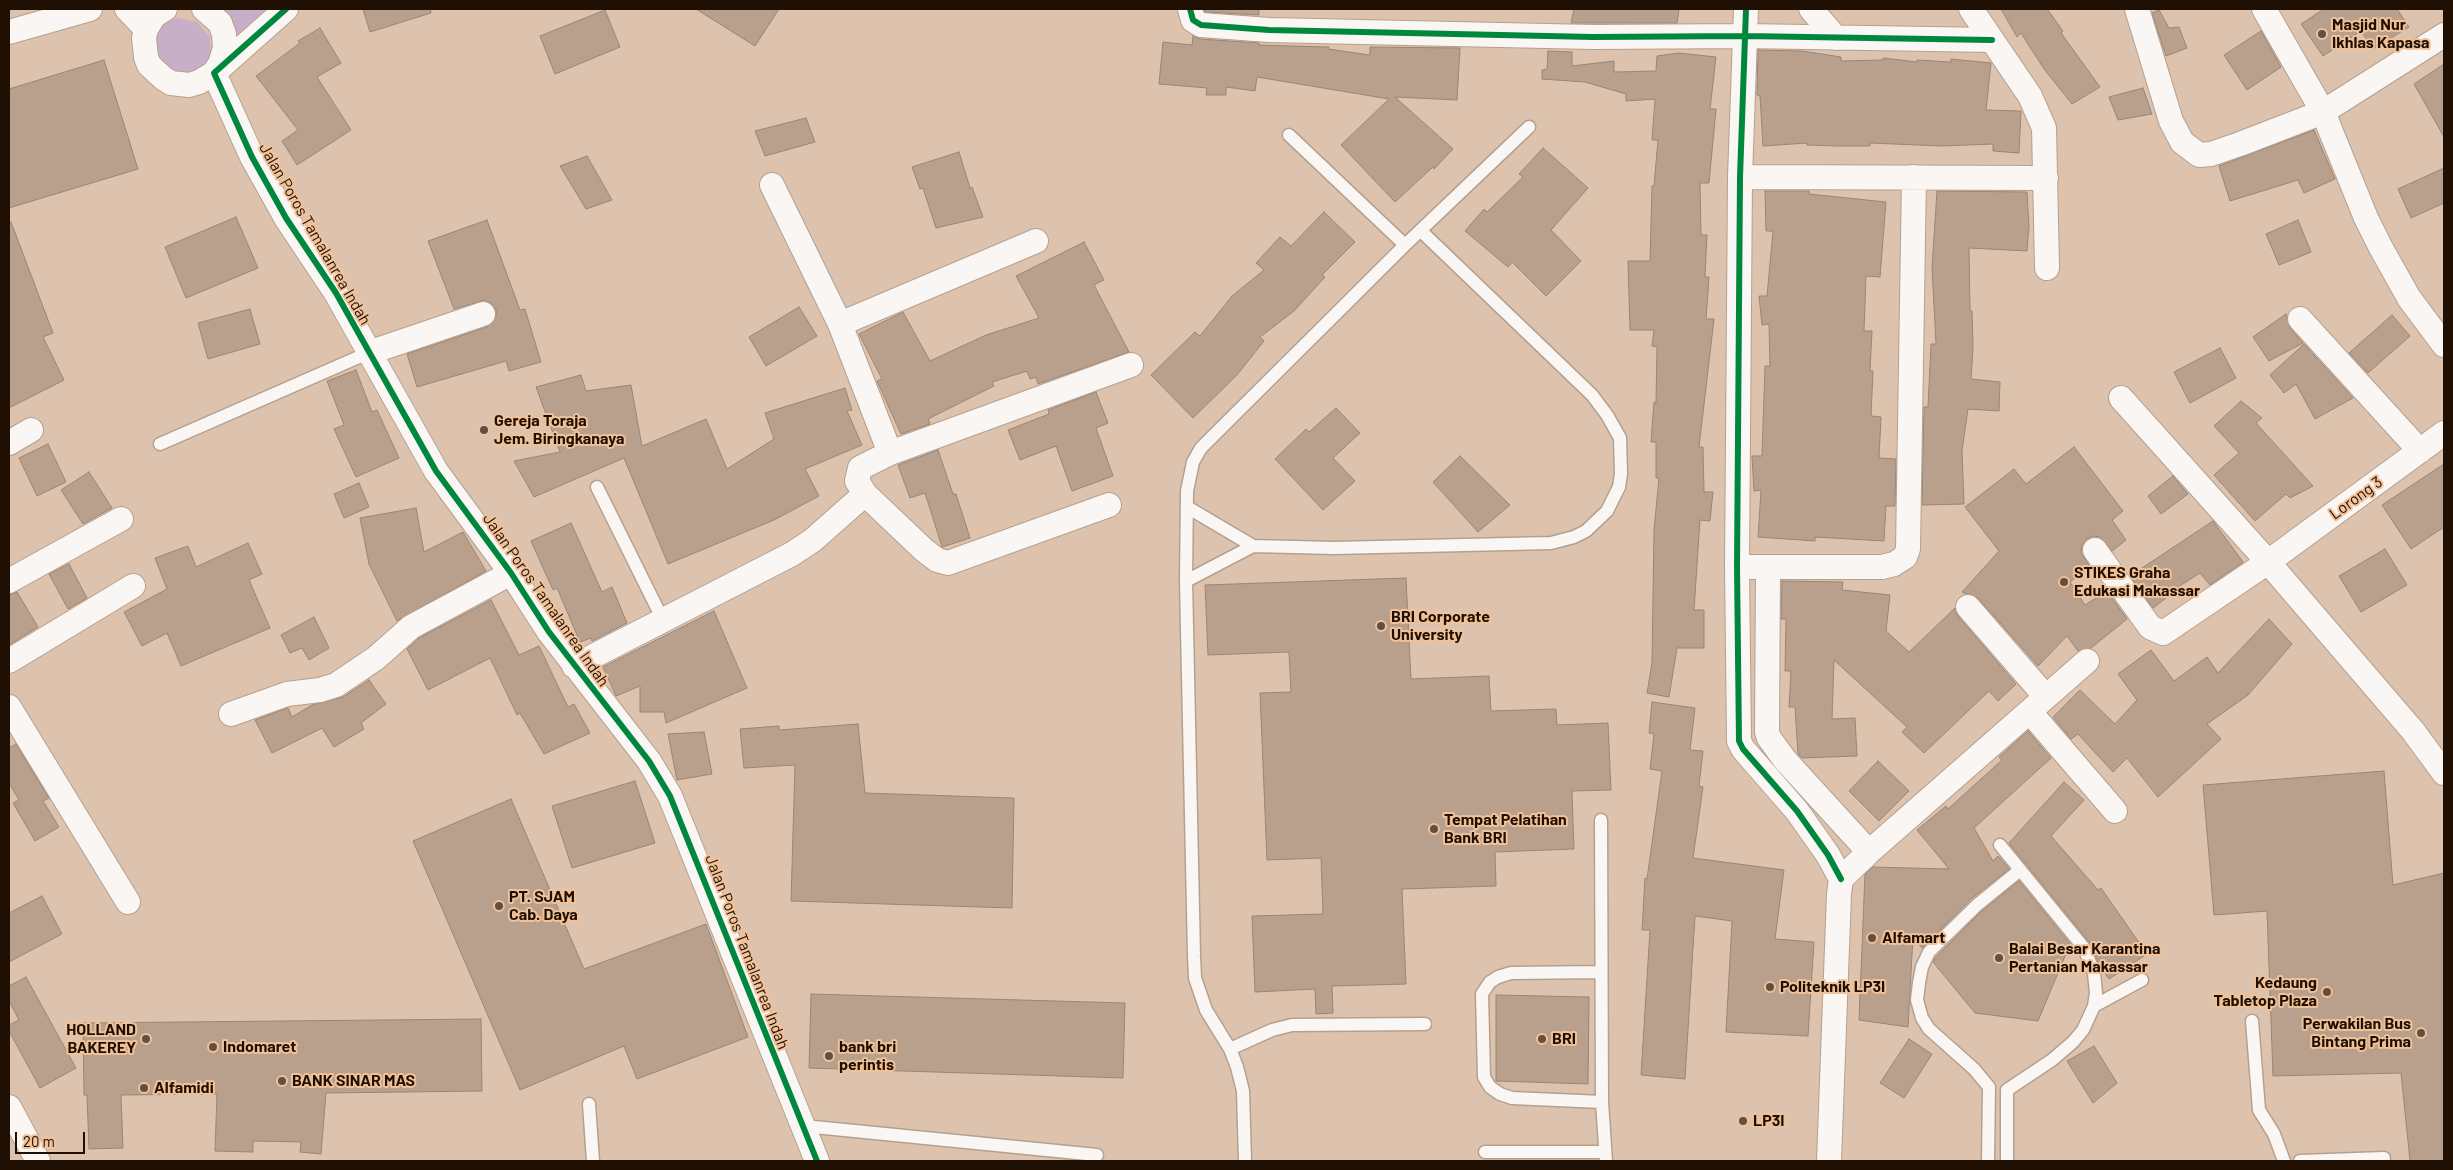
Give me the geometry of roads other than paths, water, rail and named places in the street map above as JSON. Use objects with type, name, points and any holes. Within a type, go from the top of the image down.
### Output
[{"type":"street","points":[[9,32],[90,9]]},
{"type":"street","points":[[127,9],[146,29]]},
{"type":"street","points":[[165,9],[154,16],[146,29],[144,38],[146,57],[150,65],[163,78],[171,82],[190,85],[207,78],[286,9]]},
{"type":"street","points":[[204,9],[216,19],[224,34],[224,55],[214,72]]},
{"type":"street","points":[[1190,9],[1193,20],[1210,28],[1594,37],[1745,36],[1992,40]]},
{"type":"street","points":[[1746,9],[1740,177],[1737,567],[1739,741],[1743,750],[1797,811],[1828,855],[1841,879],[1828,1161]]},
{"type":"street","points":[[1811,9],[1836,38]]},
{"type":"street","points":[[1971,9],[2030,96],[2045,135],[2047,268]]},
{"type":"street","points":[[2137,9],[2168,115],[2182,142],[2199,155],[2211,154],[2322,112],[2444,35]]},
{"type":"street","points":[[2264,9],[2322,112],[2366,218],[2381,248],[2409,298],[2444,345]]},
{"type":"street","name":"Jalan Poros Tamalanrea Indah","points":[[214,72],[252,157],[286,218],[336,293],[436,471],[511,573],[549,632],[648,761],[670,796],[735,954],[772,1055],[804,1126],[817,1161]]},
{"type":"street","points":[[1740,177],[2046,178]]},
{"type":"street","points":[[1737,567],[1882,567],[1894,564],[1905,557],[1908,549],[1914,177]]},
{"type":"street","points":[[772,186],[840,324],[890,453]]},
{"type":"street","points":[[840,324],[1036,241]]},
{"type":"street","points":[[368,353],[484,314]]},
{"type":"street","points":[[2300,319],[2420,451]]},
{"type":"street","points":[[1110,505],[948,563],[937,560],[924,550],[865,494],[857,480],[860,468],[890,453],[1131,365]]},
{"type":"street","points":[[2121,398],[2268,562],[2418,736],[2444,773]]},
{"type":"street","points":[[9,443],[31,430]]},
{"type":"street","name":"Lorong 3","points":[[2095,550],[2150,627],[2160,633],[2166,632],[2268,562],[2444,433]]},
{"type":"street","points":[[574,666],[796,551],[824,531],[865,494]]},
{"type":"street","points":[[9,581],[121,519]]},
{"type":"street","points":[[1768,568],[1768,738],[1785,760],[1869,852]]},
{"type":"street","points":[[231,714],[287,694],[328,689],[376,658],[411,627],[511,573]]},
{"type":"street","points":[[9,661],[133,586]]},
{"type":"street","points":[[1968,607],[2115,811]]},
{"type":"street","points":[[1841,879],[1869,852],[2087,661]]},
{"type":"street","points":[[9,706],[128,902]]},
{"type":"street","points":[[9,1108],[38,1161]]},
{"type":"lane","points":[[1245,1161],[1243,1091],[1237,1067],[1230,1049],[1206,1010],[1195,978],[1186,581],[1187,491],[1190,473],[1202,448],[1405,245],[1529,127]]},
{"type":"lane","points":[[1289,135],[1405,245]]},
{"type":"lane","points":[[1186,581],[1253,546],[1334,548],[1551,543],[1574,537],[1586,531],[1607,511],[1614,497],[1621,474],[1620,438],[1607,415],[1592,395],[1421,231]]},
{"type":"lane","points":[[160,444],[368,353]]},
{"type":"lane","points":[[597,487],[663,620]]},
{"type":"lane","points":[[1187,507],[1253,546]]},
{"type":"lane","points":[[1485,1152],[1606,1156],[1602,1102],[1601,820]]},
{"type":"lane","points":[[2000,845],[2084,948],[2094,973],[2096,993],[2094,1006],[2083,1030],[2073,1042],[2052,1060],[2007,1090]]},
{"type":"lane","points":[[1988,1161],[1988,1086],[1974,1069],[1929,1029],[1922,1018],[1918,1000],[1919,983],[1922,967],[1935,946],[1977,905],[2020,870]]},
{"type":"lane","points":[[1602,972],[1511,973],[1490,982],[1482,994],[1484,1077],[1490,1087],[1500,1094],[1512,1098],[1602,1102]]},
{"type":"lane","points":[[2094,1006],[2142,980]]},
{"type":"lane","points":[[2252,1021],[2258,1110],[2274,1134],[2284,1161]]},
{"type":"lane","points":[[1230,1049],[1272,1030],[1292,1025],[1425,1024]]},
{"type":"lane","points":[[1988,1086],[2001,1086],[2007,1090]]},
{"type":"lane","points":[[2007,1090],[2007,1161]]},
{"type":"lane","points":[[589,1104],[593,1161]]},
{"type":"lane","points":[[1987,1125],[2006,1127]]},
{"type":"lane","points":[[804,1126],[1097,1155]]},
{"type":"lane","points":[[2300,1161],[2384,1158]]},
{"type":"place","name":"Masjid Nur Ikhlas Kapasa","points":[[2322,34]]},
{"type":"place","name":"Gereja Toraja Jem. Biringkanaya","points":[[484,430]]},
{"type":"place","name":"STIKES Graha Edukasi Makassar","points":[[2064,582]]},
{"type":"place","name":"BRI Corporate University","points":[[1381,626]]},
{"type":"place","name":"Tempat Pelatihan Bank BRI","points":[[1434,829]]},
{"type":"place","name":"PT. SJAM Cab. Daya","points":[[499,906]]},
{"type":"place","name":"Alfamart","points":[[1872,938]]},
{"type":"place","name":"Balai Besar Karantina Pertanian Makassar","points":[[1999,958]]},
{"type":"place","name":"Politeknik LP3I","points":[[1770,987]]},
{"type":"place","name":"Kedaung Tabletop Plaza","points":[[2327,992]]},
{"type":"place","name":"Perwakilan Bus Bintang Prima","points":[[2421,1033]]},
{"type":"place","name":"HOLLAND BAKEREY","points":[[146,1039]]},
{"type":"place","name":"BRI","points":[[1542,1039]]},
{"type":"place","name":"Indomaret","points":[[213,1047]]},
{"type":"place","name":"bank bri perintis","points":[[829,1056]]},
{"type":"place","name":"BANK SINAR MAS","points":[[282,1081]]},
{"type":"place","name":"Alfamidi","points":[[144,1088]]},
{"type":"place","name":"LP3I","points":[[1743,1121]]}]
